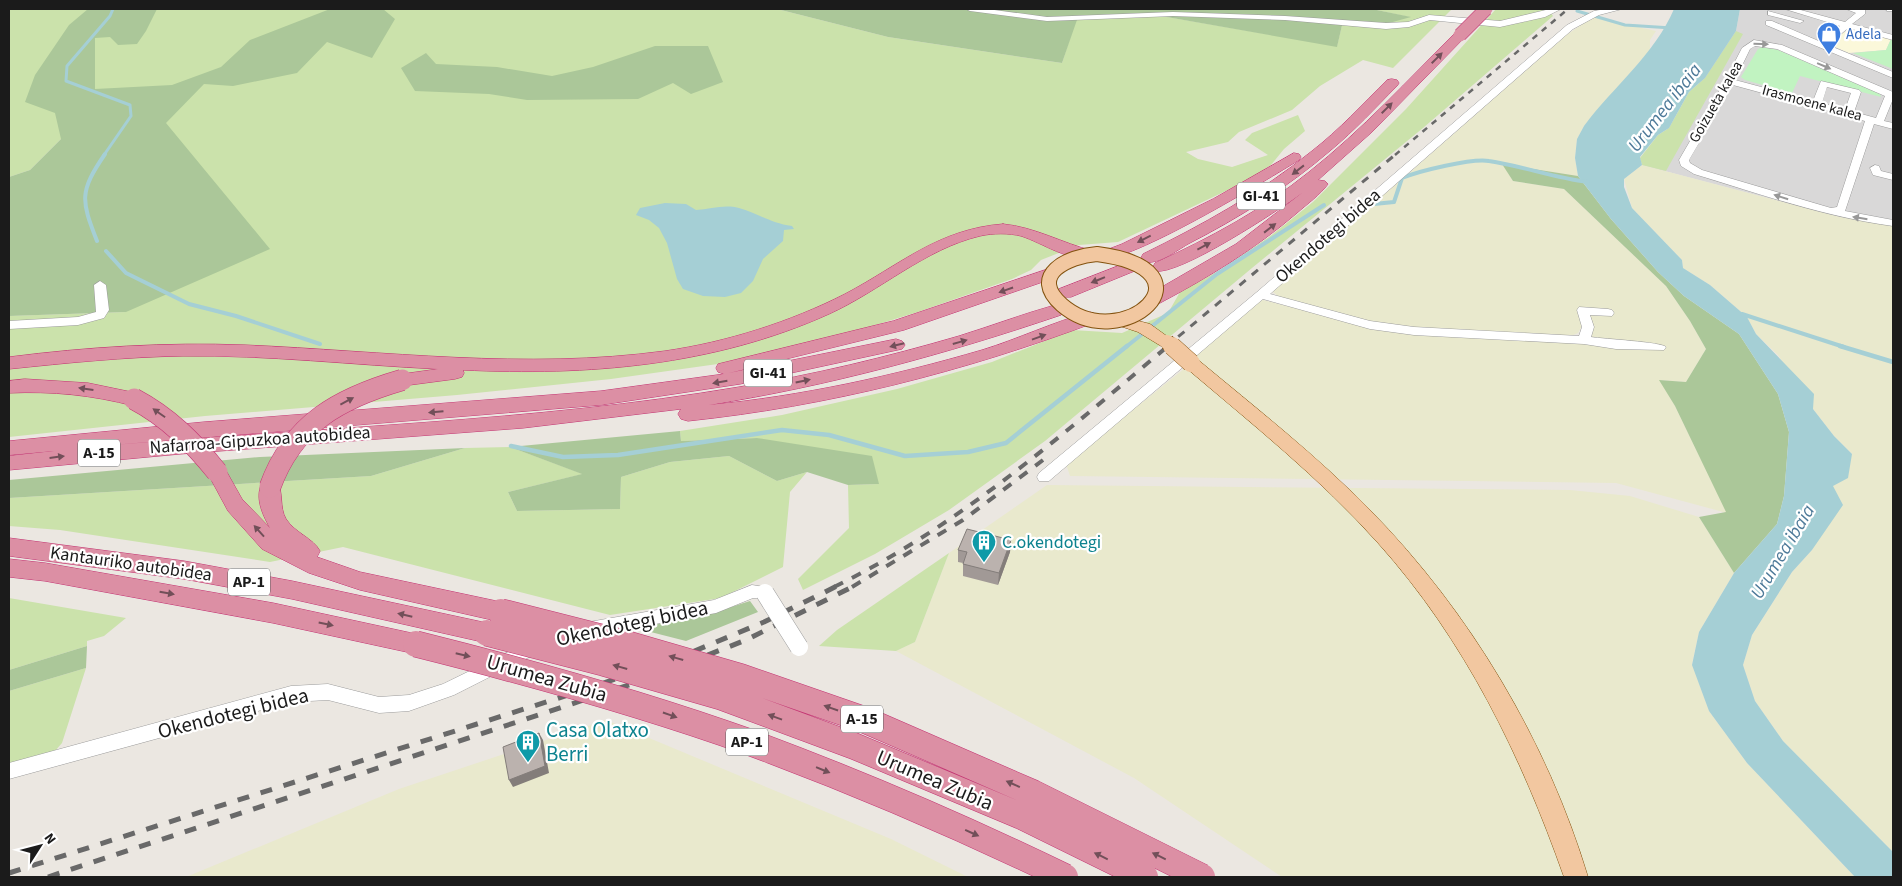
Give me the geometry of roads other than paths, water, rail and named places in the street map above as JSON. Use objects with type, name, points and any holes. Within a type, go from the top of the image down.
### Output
[{"type":"highway","points":[[1418,59],[1469,9]]},
{"type":"highway","name":"GI-41","points":[[1404,73],[1319,153],[1269,191],[1155,263],[1250,221],[1304,183],[1360,134],[1486,9]]},
{"type":"highway","points":[[1107,254],[1128,247],[1248,186],[1308,148],[1347,118],[1360,114]]},
{"type":"highway","points":[[1151,304],[1247,245],[1302,202],[1360,144],[1360,134]]},
{"type":"highway","points":[[9,363],[98,353],[194,349],[527,367],[584,366],[642,361],[728,344],[783,327],[832,307],[944,243],[962,235],[1000,229],[1024,231],[1068,251],[1087,254]]},
{"type":"highway","points":[[484,408],[510,400],[727,367],[849,339],[952,309],[1055,269],[1058,254],[1045,240]]},
{"type":"highway","points":[[1071,298],[1136,271]]},
{"type":"highway","name":"GI-41","points":[[484,408],[601,398],[691,386],[790,369],[914,341],[1049,306],[928,351],[792,383],[684,402],[512,421]]},
{"type":"highway","points":[[512,421],[536,425],[564,424],[735,410],[794,401],[880,384],[977,358],[1090,318]]},
{"type":"highway","points":[[450,600],[336,565],[304,548],[286,534],[274,517],[269,497],[270,486],[277,465],[284,454],[314,421],[356,396],[402,380],[452,373],[506,372],[527,367]]},
{"type":"highway","points":[[9,387],[72,387],[106,392],[134,400],[154,409],[194,442],[217,472],[235,505],[270,543],[317,567],[360,581],[450,600]]},
{"type":"highway","name":"Nafarroa-Gipuzkoa autobidea","points":[[9,448],[204,429],[484,408]]},
{"type":"highway","name":"Nafarroa-Gipuzkoa autobidea","points":[[9,463],[190,446],[512,421]]},
{"type":"highway","name":"Kantauriko autobidea","points":[[9,547],[202,573],[292,590],[487,633]]},
{"type":"highway","name":"Kantauriko autobidea","points":[[9,568],[118,585]]},
{"type":"highway","points":[[9,578],[118,585]]},
{"type":"highway","name":"Urumea Zubia","points":[[118,585],[272,613],[416,644],[516,668],[609,696],[788,756],[921,810],[1065,877]]},
{"type":"highway","name":"A-15","points":[[450,600],[620,642],[741,677],[865,720],[1033,793],[1202,877]]},
{"type":"highway","name":"Urumea Zubia","points":[[487,633],[604,663],[730,700],[854,746],[1013,812],[1145,877]]},
{"type":"main road","points":[[1167,342],[1144,328],[1116,320],[1090,318],[1077,314],[1058,303],[1049,288],[1055,269],[1071,258],[1087,254],[1107,254],[1129,260],[1146,271],[1155,285],[1151,304],[1152,326],[1167,342],[1314,468],[1378,531],[1416,574],[1458,631],[1493,685],[1523,742],[1561,830],[1576,877]]},
{"type":"main road","points":[[1116,320],[1134,315],[1151,304]]},
{"type":"street","points":[[970,9],[1047,19],[1173,14],[1285,18],[1386,26],[1409,24],[1429,17],[1500,24],[1542,16],[1558,9]]},
{"type":"street","name":"Okendotegi bidea","points":[[1044,477],[1261,295],[1570,27],[1592,15],[1618,9]]},
{"type":"street","points":[[1789,9],[1893,38]]},
{"type":"street","points":[[1818,9],[1893,30]]},
{"type":"street","points":[[1822,45],[1862,12],[1850,9]]},
{"type":"street","points":[[1771,15],[1837,32]]},
{"type":"street","points":[[1771,15],[1822,45],[1893,75]]},
{"type":"street","name":"Goizueta kalea","points":[[1828,211],[1698,172],[1685,164],[1684,160],[1749,45],[1769,44],[1892,95]]},
{"type":"street","name":"Irasmoene kalea","points":[[1730,81],[1893,126]]},
{"type":"street","points":[[1817,104],[1824,84],[1856,92],[1849,113]]},
{"type":"street","points":[[1828,211],[1837,211],[1842,208],[1844,196],[1875,120],[1892,95]]},
{"type":"street","points":[[1875,168],[1877,172],[1893,177]]},
{"type":"street","points":[[1828,211],[1893,223]]},
{"type":"street","points":[[9,325],[27,322],[78,320],[100,315],[103,310],[100,285]]},
{"type":"street","points":[[1261,295],[1370,325],[1414,331],[1584,340],[1616,345],[1660,347]]},
{"type":"street","points":[[1584,340],[1588,326],[1583,310],[1608,313]]},
{"type":"street","name":"Okendotegi bidea","points":[[9,771],[291,694],[328,692],[379,705],[409,703],[448,690],[521,652],[566,634],[716,606],[752,591],[765,593],[799,647]]},
{"type":"water","name":"Urumea ibaia","points":[[1674,9],[1740,9],[1736,31],[1705,78],[1689,92],[1669,128],[1658,135],[1640,157],[1642,165],[1624,179],[1624,187],[1632,208],[1682,260],[1683,268],[1710,285],[1747,317],[1756,334],[1814,394],[1813,409],[1834,436],[1852,454],[1848,478],[1833,486],[1843,505],[1812,550],[1792,572],[1752,635],[1743,665],[1755,701],[1783,741],[1893,852],[1893,877],[1855,877],[1747,763],[1709,711],[1692,665],[1699,632],[1734,573],[1777,524],[1784,496],[1789,432],[1778,394],[1739,334],[1684,296],[1658,272],[1611,219],[1578,176],[1575,158],[1577,139],[1584,126],[1645,56],[1666,25]]},
{"type":"water","points":[[665,203],[686,204],[696,210],[723,207],[739,208],[777,223],[792,226],[794,229],[784,230],[783,241],[763,259],[753,281],[741,293],[725,297],[703,296],[683,289],[677,279],[667,243],[659,228],[649,220],[636,215],[640,208]]},
{"type":"waterway","points":[[104,155],[131,116],[130,105],[66,81],[67,66],[110,16],[113,9]]},
{"type":"waterway","points":[[1577,11],[1625,25],[1672,28]]},
{"type":"waterway","points":[[97,241],[88,215],[85,196],[91,178],[105,154]]},
{"type":"waterway","points":[[1374,204],[1394,202],[1402,178],[1420,172],[1471,161],[1502,163],[1588,182]]},
{"type":"waterway","points":[[1126,347],[1217,274],[1324,205]]},
{"type":"waterway","points":[[106,251],[126,273],[189,304],[236,316],[320,344]]},
{"type":"waterway","points":[[1742,314],[1844,347]]},
{"type":"waterway","points":[[511,446],[563,457],[618,455],[782,430],[829,435],[905,456],[968,452],[1006,443],[1127,346]]},
{"type":"waterway","points":[[1840,346],[1893,362]]},
{"type":"railway","points":[[1395,155],[1568,9]]},
{"type":"railway","points":[[1166,347],[1396,154]]},
{"type":"railway","points":[[834,587],[880,563],[967,507],[1089,413],[1168,346]]},
{"type":"railway","points":[[852,587],[963,520],[1043,460]]},
{"type":"railway","points":[[9,873],[587,689],[692,652],[764,622],[837,586]]},
{"type":"railway","points":[[48,877],[644,680],[746,640],[852,587]]},
{"type":"place","name":"Adela","points":[[1829,55]]},
{"type":"place","name":"C.okendotegi","points":[[984,563]]},
{"type":"place","name":"Casa Olatxo Berri","points":[[528,763]]}]
